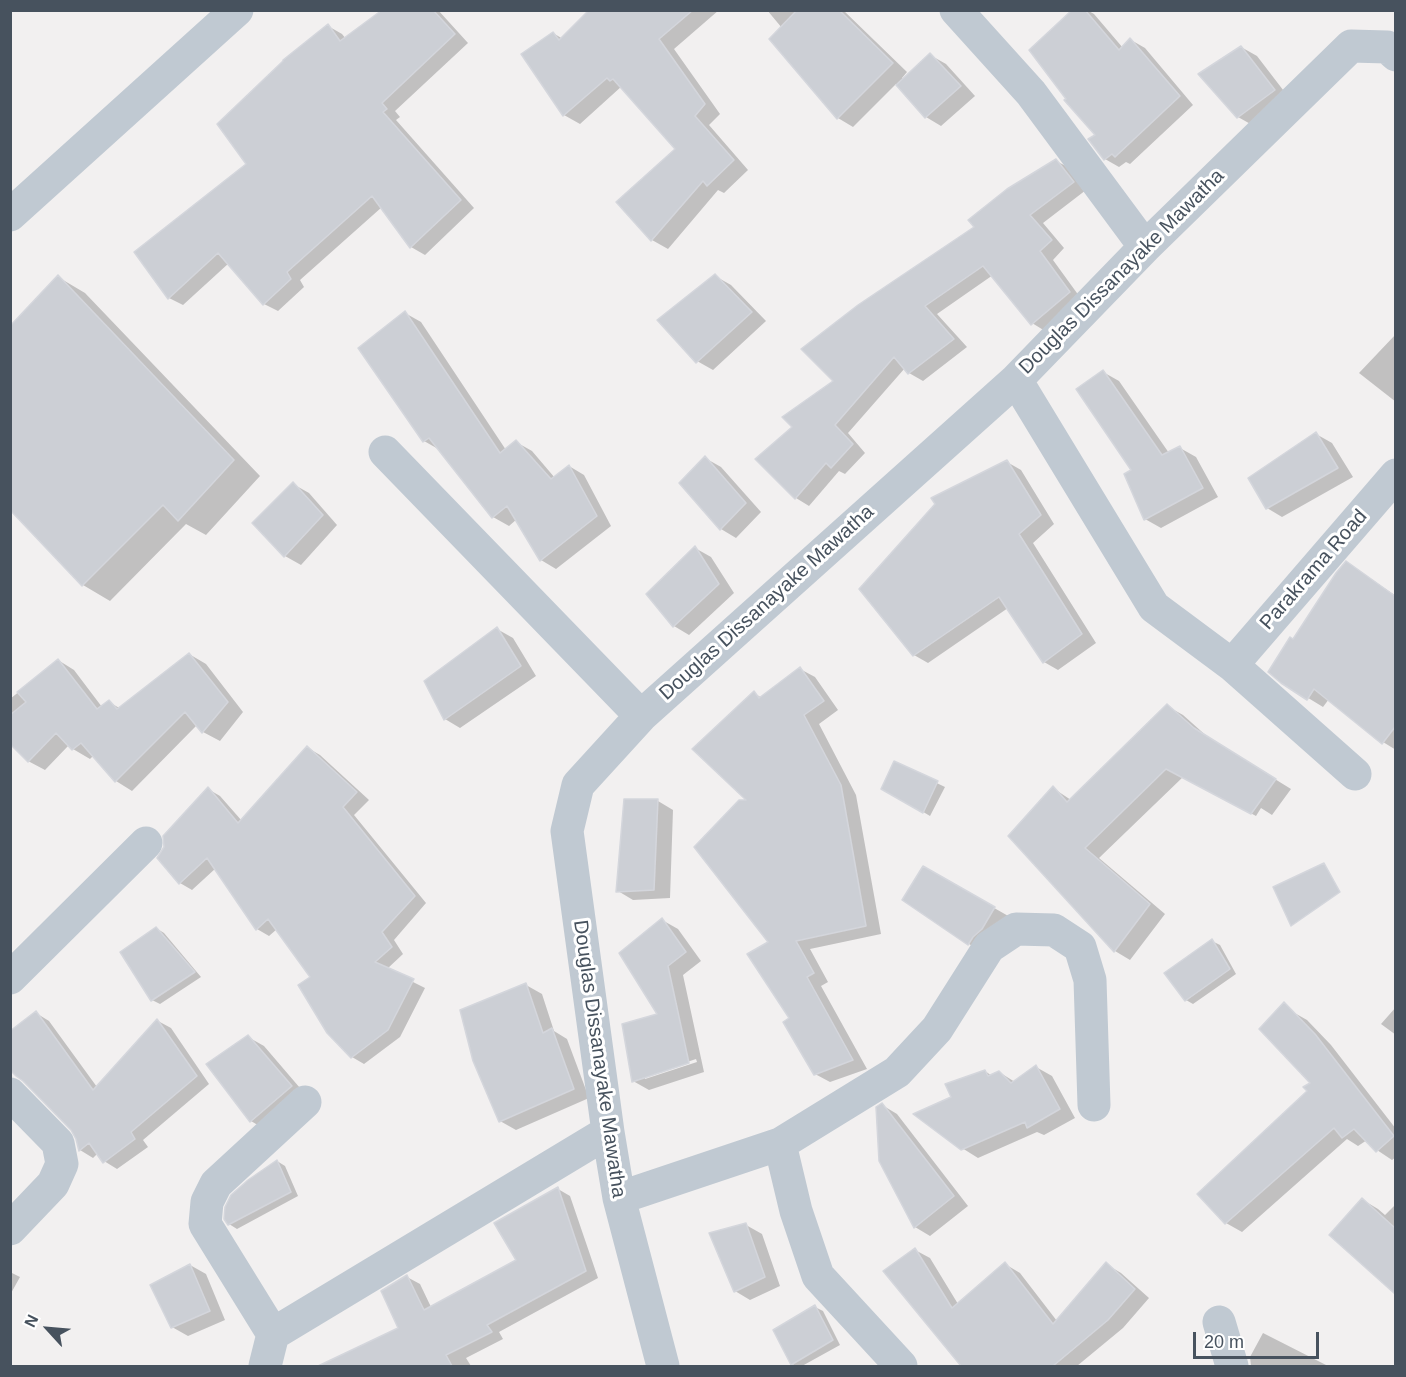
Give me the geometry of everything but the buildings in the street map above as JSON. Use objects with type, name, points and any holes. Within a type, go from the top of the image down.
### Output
[{"type":"street","points":[[10,215],[237,10]]},
{"type":"street","points":[[956,10],[1031,93],[1145,246]]},
{"type":"street","name":"Douglas Dissanayake Mawatha","points":[[663,1366],[618,1198],[608,1132],[567,831],[578,785],[641,716],[1016,380],[1145,246],[1351,46],[1387,47],[1395,55]]},
{"type":"street","points":[[1016,380],[1154,606],[1232,665],[1355,774]]},
{"type":"street","points":[[385,452],[641,716]]},
{"type":"street","name":"Parakrama Road","points":[[1232,665],[1395,475]]},
{"type":"street","points":[[10,978],[146,843]]},
{"type":"street","points":[[618,1198],[780,1144],[897,1072],[937,1029],[989,947],[1016,929],[1054,930],[1080,947],[1090,980],[1094,1105]]},
{"type":"street","points":[[10,1094],[58,1143],[62,1164],[52,1184],[10,1229]]},
{"type":"street","points":[[273,1334],[205,1224],[207,1202],[216,1184],[304,1102]]},
{"type":"street","points":[[265,1366],[273,1334],[608,1132]]},
{"type":"street","points":[[780,1144],[796,1211],[818,1276],[901,1366]]},
{"type":"street","points":[[1219,1322],[1232,1366]]}]
